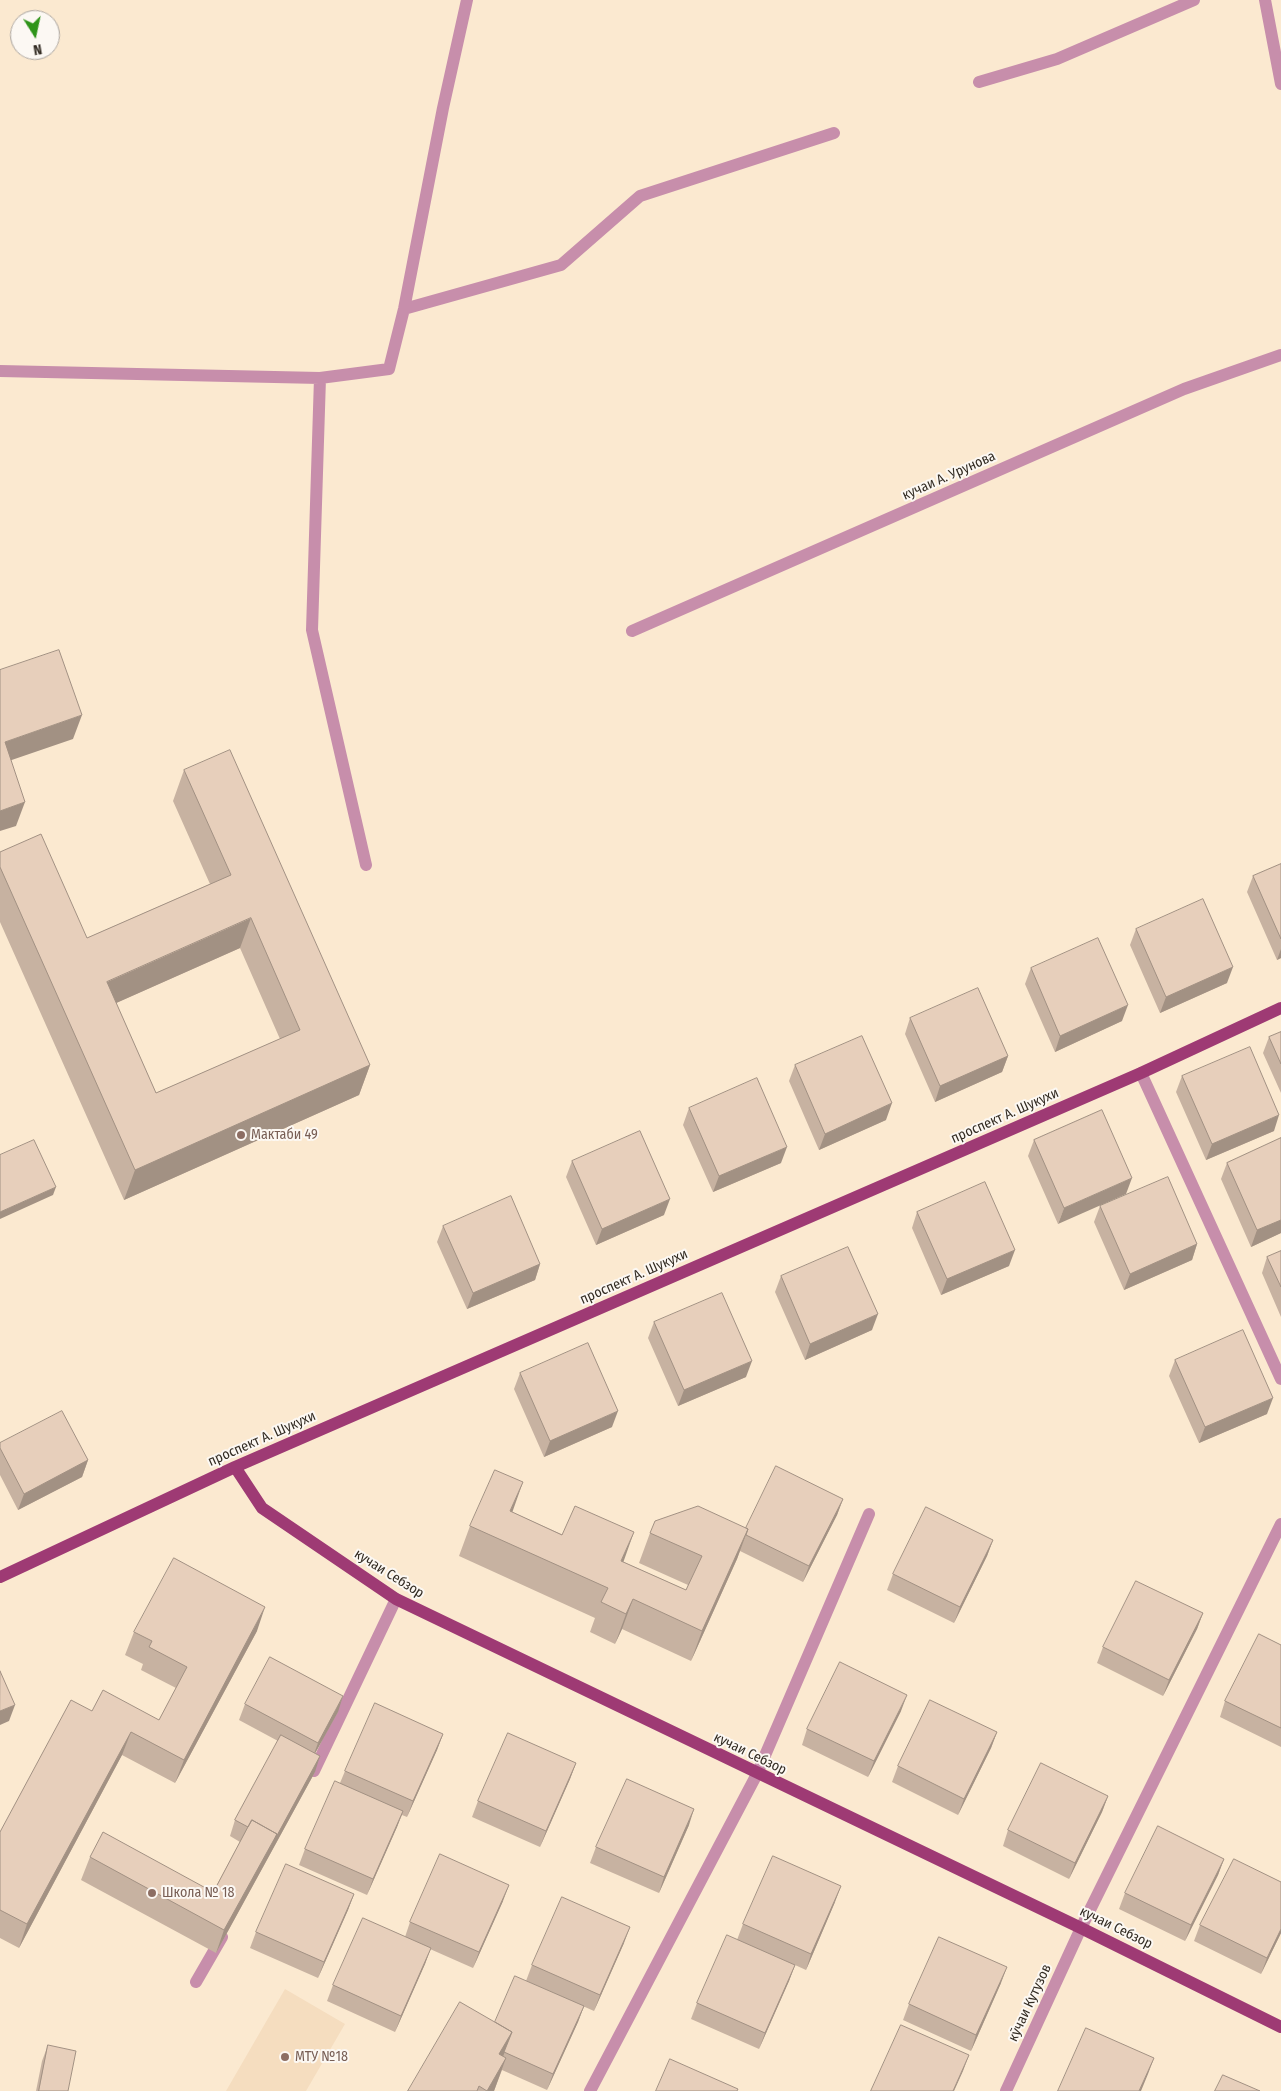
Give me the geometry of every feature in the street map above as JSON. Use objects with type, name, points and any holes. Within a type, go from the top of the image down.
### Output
[{"type":"main road","name":"проспект А. Шукухи","points":[[0,1577],[235,1467],[1141,1073],[1281,1008]]},
{"type":"main road","name":"кучаи Себзор","points":[[235,1467],[262,1508],[396,1599],[1081,1928],[1281,2027]]},
{"type":"street","points":[[0,371],[320,378],[389,369],[404,309],[443,108],[467,0]]},
{"type":"street","points":[[979,82],[1057,59],[1194,0]]},
{"type":"street","points":[[1265,0],[1281,84]]},
{"type":"street","points":[[404,309],[561,265],[640,196],[834,132]]},
{"type":"street","name":"кучаи А. Урунова","points":[[632,631],[1175,393],[1281,355]]},
{"type":"street","points":[[320,378],[312,630],[366,865]]},
{"type":"street","points":[[1141,1073],[1281,1379]]},
{"type":"street","points":[[590,2091],[757,1774],[869,1514]]},
{"type":"street","name":"кӯчаи Кутузов","points":[[1006,2091],[1081,1928],[1281,1524]]},
{"type":"street","points":[[308,1783],[396,1599]]},
{"type":"street","points":[[196,1982],[230,1922]]},
{"type":"shaded area","name":"МТУ №18","points":[[285,1989],[345,2024],[306,2091],[226,2091]]},
{"type":"building","points":[[59,650],[82,715],[5,742],[25,802],[0,811],[0,670]]},
{"type":"building","points":[[230,750],[370,1065],[135,1170],[0,867],[0,852],[41,834],[87,938],[231,875],[184,770]],"holes":[[[251,918],[300,1030],[156,1093],[107,982]]]},
{"type":"building","points":[[1281,864],[1281,939],[1253,876]]},
{"type":"building","points":[[1203,899],[1233,967],[1166,997],[1136,929]]},
{"type":"building","points":[[1098,938],[1128,1005],[1060,1036],[1031,968]]},
{"type":"building","points":[[978,988],[1008,1056],[940,1086],[910,1018]]},
{"type":"building","points":[[1281,1032],[1281,1064],[1269,1037]]},
{"type":"building","points":[[862,1036],[892,1103],[825,1134],[795,1065]]},
{"type":"building","points":[[1250,1047],[1279,1115],[1212,1144],[1182,1076]]},
{"type":"building","points":[[757,1078],[787,1147],[719,1176],[689,1108]]},
{"type":"building","points":[[1102,1110],[1132,1178],[1064,1208],[1034,1140]]},
{"type":"building","points":[[640,1131],[670,1199],[602,1229],[572,1161]]},
{"type":"building","points":[[1281,1138],[1281,1220],[1257,1230],[1227,1163]]},
{"type":"building","points":[[34,1140],[56,1187],[0,1212],[0,1155]]},
{"type":"building","points":[[1168,1177],[1197,1244],[1130,1274],[1100,1206]]},
{"type":"building","points":[[985,1182],[1015,1250],[947,1279],[917,1212]]},
{"type":"building","points":[[511,1196],[540,1264],[473,1293],[443,1226]]},
{"type":"building","points":[[848,1247],[878,1314],[810,1344],[781,1276]]},
{"type":"building","points":[[1281,1251],[1281,1287],[1267,1257]]},
{"type":"building","points":[[722,1293],[752,1361],[684,1390],[654,1322]]},
{"type":"building","points":[[1243,1330],[1273,1398],[1205,1427],[1175,1360]]},
{"type":"building","points":[[588,1343],[618,1411],[550,1441],[520,1373]]},
{"type":"building","points":[[62,1411],[88,1460],[24,1494],[0,1448],[0,1443]]},
{"type":"building","points":[[776,1466],[843,1499],[809,1566],[746,1535],[748,1529],[746,1528]]},
{"type":"building","points":[[495,1470],[523,1482],[510,1511],[562,1535],[575,1506],[634,1532],[621,1561],[686,1590],[702,1556],[650,1533],[655,1521],[698,1506],[748,1529],[702,1631],[633,1599],[626,1614],[601,1602],[608,1588],[470,1526]]},
{"type":"building","points":[[926,1507],[993,1540],[960,1607],[893,1574]]},
{"type":"building","points":[[174,1558],[265,1607],[184,1760],[131,1732],[27,1924],[0,1910],[0,1832],[71,1700],[92,1711],[103,1690],[159,1720],[187,1667],[149,1647],[152,1641],[134,1632]]},
{"type":"building","points":[[1136,1581],[1203,1613],[1169,1680],[1103,1647]]},
{"type":"building","points":[[1259,1634],[1281,1645],[1281,1728],[1225,1701]]},
{"type":"building","points":[[270,1657],[343,1696],[318,1743],[245,1704]]},
{"type":"building","points":[[840,1662],[907,1695],[874,1761],[807,1729]]},
{"type":"building","points":[[0,1671],[15,1705],[0,1711]]},
{"type":"building","points":[[930,1700],[997,1732],[964,1799],[898,1766]]},
{"type":"building","points":[[375,1703],[443,1734],[413,1801],[345,1771]]},
{"type":"building","points":[[508,1733],[576,1763],[546,1831],[478,1801]]},
{"type":"building","points":[[281,1735],[320,1756],[274,1841],[277,1834],[252,1820],[248,1827],[235,1820]]},
{"type":"building","points":[[1041,1763],[1108,1796],[1075,1863],[1008,1830]]},
{"type":"building","points":[[627,1779],[694,1809],[664,1877],[596,1847]]},
{"type":"building","points":[[335,1781],[403,1811],[373,1879],[305,1849]]},
{"type":"building","points":[[252,1820],[277,1834],[224,1930],[90,1857],[103,1832],[213,1892]]},
{"type":"building","points":[[1158,1826],[1224,1859],[1191,1925],[1125,1893]]},
{"type":"building","points":[[440,1854],[509,1885],[479,1952],[410,1922]]},
{"type":"building","points":[[773,1856],[841,1886],[811,1954],[743,1924]]},
{"type":"building","points":[[1234,1859],[1281,1882],[1281,1929],[1267,1958],[1200,1925]]},
{"type":"building","points":[[286,1864],[354,1894],[324,1962],[256,1932]]},
{"type":"building","points":[[562,1897],[630,1927],[600,1995],[532,1965]]},
{"type":"building","points":[[363,1918],[431,1948],[401,2016],[333,1985]]},
{"type":"building","points":[[727,1935],[795,1965],[765,2033],[697,2003]]},
{"type":"building","points":[[939,1937],[1007,1967],[976,2035],[909,2004]]},
{"type":"building","points":[[515,1976],[584,2006],[553,2074],[504,2052],[512,2032],[495,2022]]},
{"type":"building","points":[[460,2002],[512,2032],[499,2054],[506,2058],[487,2091],[479,2086],[477,2091],[408,2091]]},
{"type":"building","points":[[901,2025],[969,2055],[953,2091],[871,2091]]},
{"type":"building","points":[[1086,2028],[1154,2058],[1139,2091],[1058,2091]]},
{"type":"building","points":[[48,2045],[76,2051],[68,2091],[39,2091]]},
{"type":"building","points":[[670,2059],[738,2089],[737,2091],[656,2091]]},
{"type":"building","points":[[1223,2075],[1260,2091],[1215,2091]]},
{"type":"place","name":"Мактаби 49","points":[[241,1135]]},
{"type":"place","name":"Школа № 18","points":[[152,1893]]},
{"type":"place","name":"МТУ №18","points":[[285,2057]]}]
